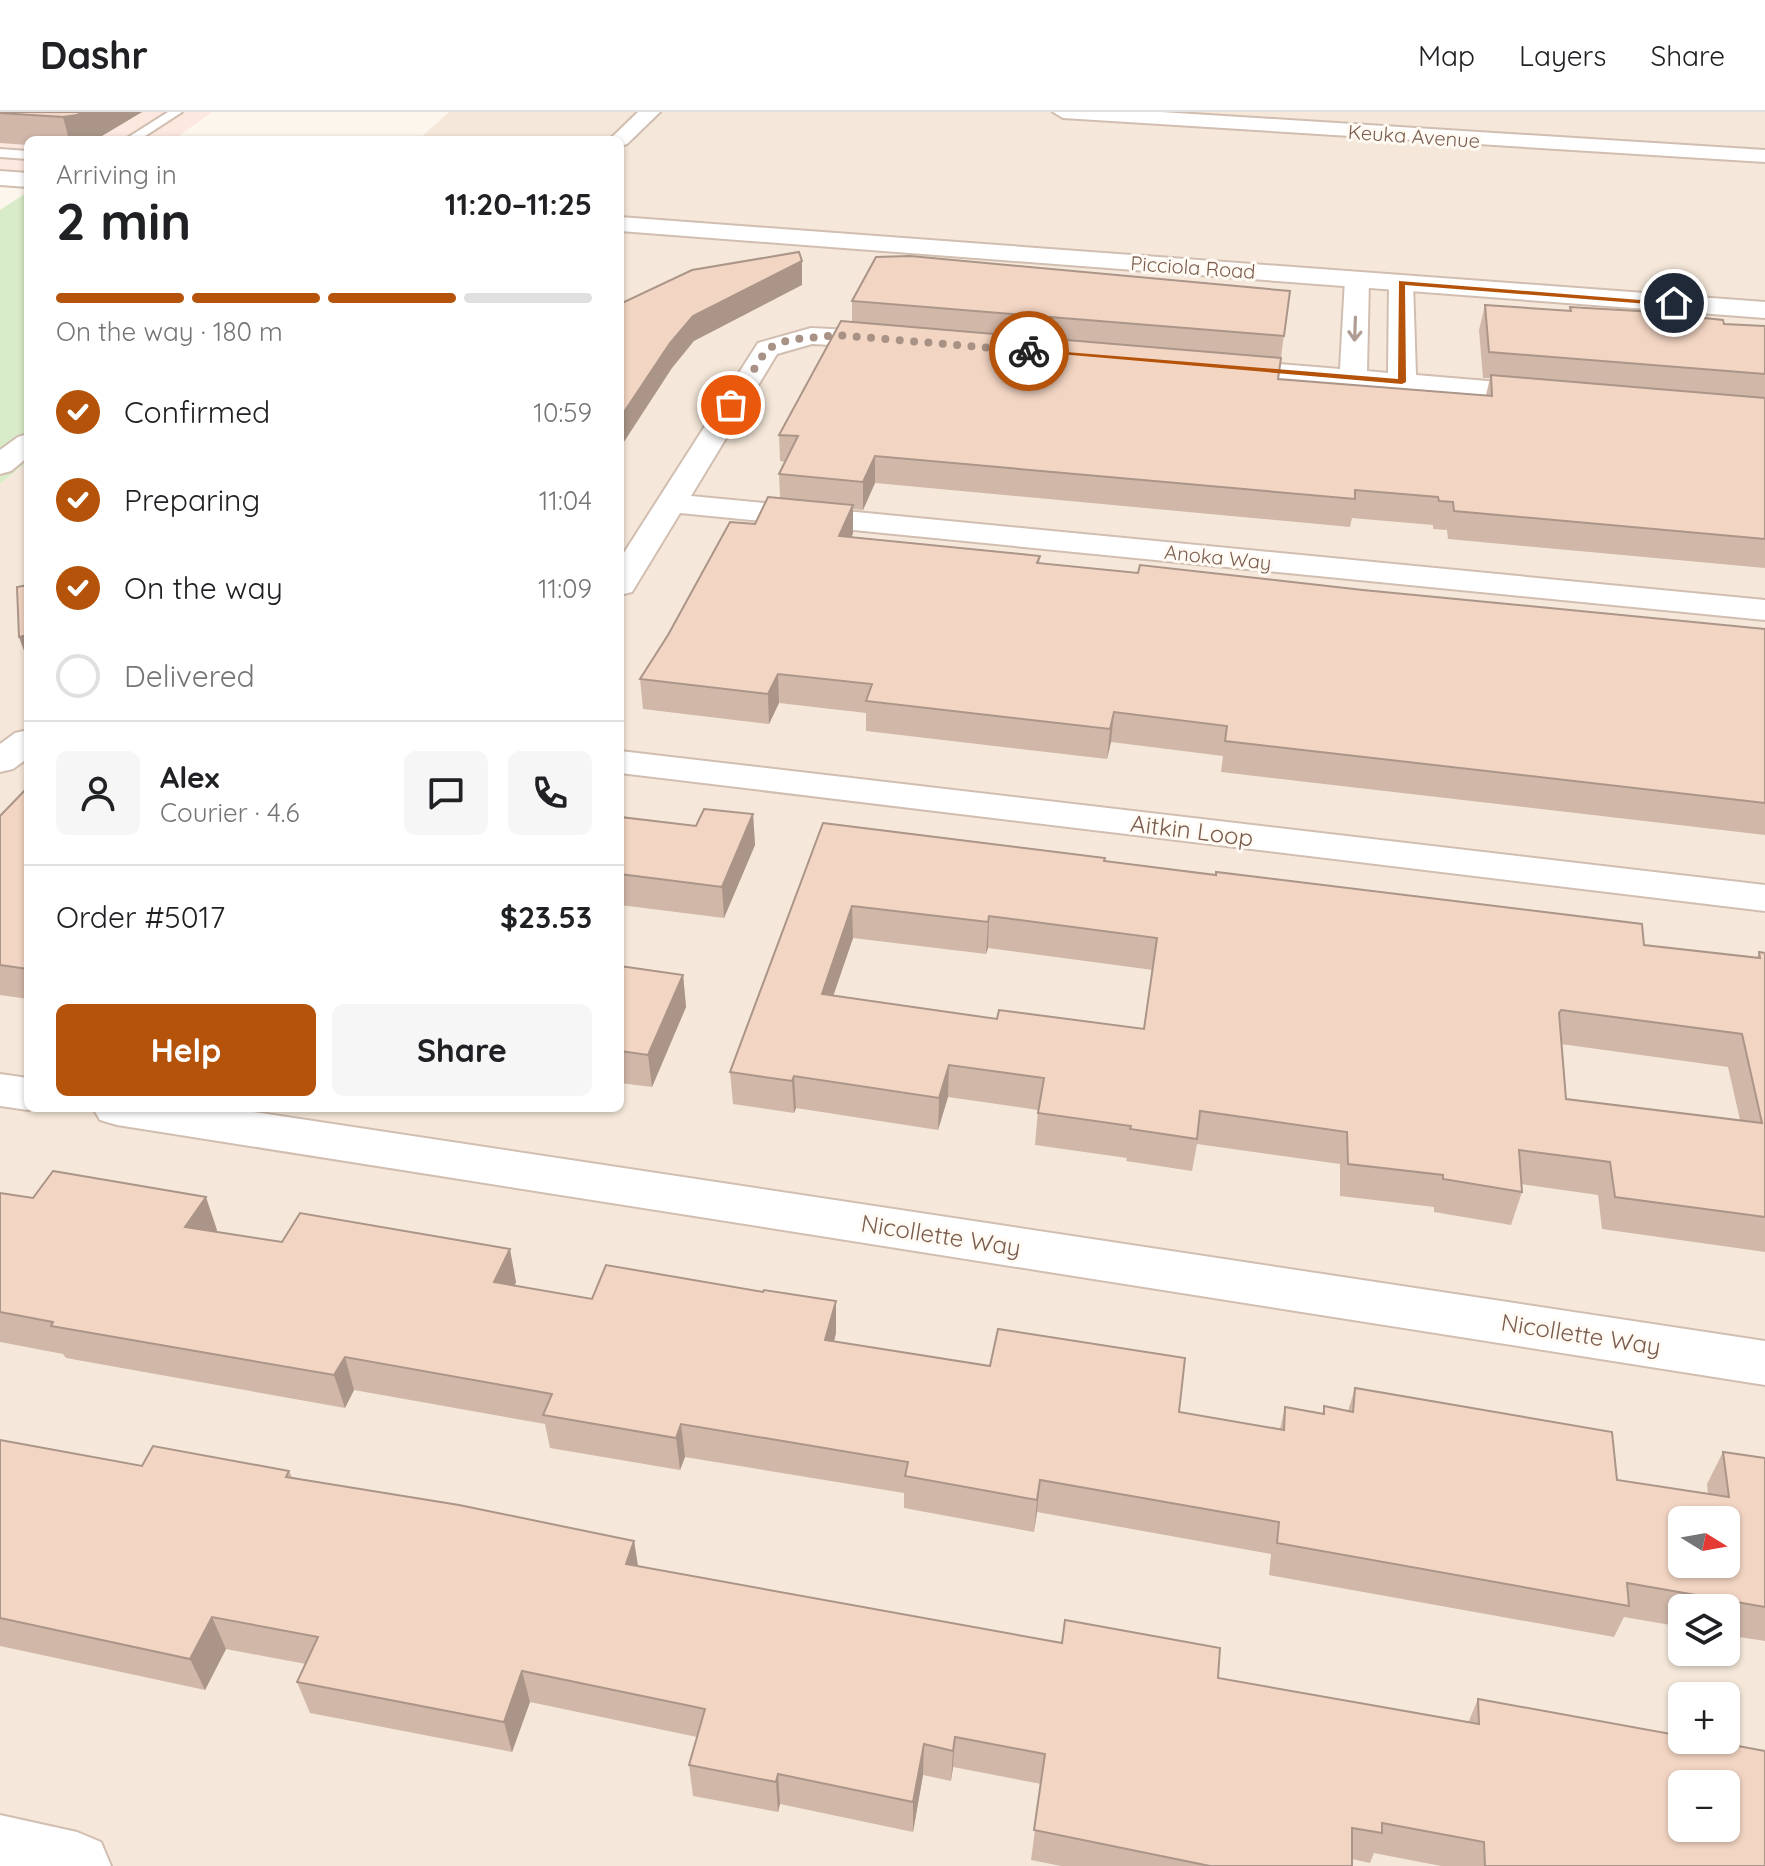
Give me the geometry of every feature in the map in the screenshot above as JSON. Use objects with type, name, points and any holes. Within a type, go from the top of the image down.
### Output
[{"type":"street","points":[[624,136],[650,112]]},
{"type":"street","name":"Keuka Avenue","points":[[1063,112],[1765,156]]},
{"type":"street","points":[[0,178],[24,180]]},
{"type":"street","name":"Picciola Road","points":[[624,224],[1765,310]]},
{"type":"street","points":[[1353,378],[1357,279]]},
{"type":"street","points":[[1401,283],[1402,382]]},
{"type":"street","points":[[624,579],[767,349],[811,336],[915,342]]},
{"type":"street","points":[[1196,365],[1576,397]]},
{"type":"street","points":[[0,465],[24,446]]},
{"type":"street","name":"Anoka Way","points":[[671,503],[1765,610]]},
{"type":"street","points":[[0,761],[24,744]]},
{"type":"street","name":"Aitkin Loop","points":[[624,762],[1765,898]]},
{"type":"street","points":[[0,1090],[24,1093]]},
{"type":"street","name":"Nicollette Way","points":[[143,1112],[1765,1363]]},
{"type":"street","points":[[0,1849],[77,1866]]},
{"type":"lane","points":[[137,136],[176,112]]},
{"type":"lane","points":[[0,153],[24,155]]},
{"type":"shaded area","points":[[0,112],[212,112],[179,136],[24,136],[24,175],[0,173]]},
{"type":"shaded area","points":[[449,112],[1765,112],[1765,304],[624,218],[624,136],[422,136]]},
{"type":"shaded area","points":[[624,229],[1765,316],[1765,1866],[0,1866],[0,484],[24,464],[24,1112],[624,1112]]},
{"type":"green space","points":[[24,195],[24,464],[0,484],[0,210]]},
{"type":"building","points":[[0,112],[82,112],[63,117]]},
{"type":"building","points":[[799,252],[802,261],[693,316],[670,343],[624,412],[624,302],[692,270]]},
{"type":"building","points":[[910,256],[1290,291],[1284,336],[852,301],[876,257]]},
{"type":"building","points":[[1485,305],[1571,311],[1570,307],[1638,311],[1723,320],[1724,324],[1765,326],[1765,374],[1489,352]]},
{"type":"building","points":[[841,321],[1281,358],[1278,379],[1492,396],[1491,375],[1765,398],[1765,539],[1454,511],[1453,502],[1439,501],[1438,497],[1355,490],[1355,499],[875,456],[863,482],[779,474],[798,436],[779,435]]},
{"type":"building","points":[[768,497],[853,505],[839,536],[1040,556],[1037,563],[1138,573],[1140,565],[1765,629],[1765,803],[1225,741],[1227,726],[1114,712],[1110,729],[866,701],[872,684],[778,674],[768,694],[640,679],[668,635],[730,522],[755,524]]},
{"type":"building","points":[[24,586],[24,636],[19,637],[17,587]]},
{"type":"building","points":[[24,791],[24,968],[0,965],[0,816]]},
{"type":"building","points":[[704,809],[753,814],[722,887],[624,875],[624,817],[696,826]]},
{"type":"building","points":[[823,823],[1216,875],[1216,872],[1642,924],[1644,945],[1760,958],[1759,952],[1765,953],[1765,1217],[1615,1197],[1610,1162],[1519,1150],[1522,1192],[1443,1179],[1443,1175],[1348,1164],[1347,1132],[1200,1111],[1197,1139],[1038,1113],[1044,1078],[949,1065],[939,1098],[794,1076],[792,1081],[730,1072]],"holes":[[[852,906],[988,922],[989,916],[1157,938],[1144,1029],[999,1010],[997,1019],[822,994]],[[1561,1010],[1742,1034],[1762,1123],[1566,1099]]]},
{"type":"building","points":[[624,967],[683,975],[648,1055],[624,1052]]},
{"type":"building","points":[[53,1171],[206,1197],[185,1227],[282,1242],[300,1213],[510,1249],[494,1282],[592,1299],[606,1265],[836,1301],[825,1340],[990,1366],[998,1329],[1185,1358],[1179,1412],[1284,1430],[1285,1407],[1324,1414],[1324,1406],[1353,1412],[1355,1388],[1612,1432],[1617,1480],[1729,1497],[1723,1452],[1765,1458],[1765,1607],[1740,1603],[1740,1594],[1690,1594],[1627,1583],[1629,1606],[1277,1543],[1279,1522],[1040,1480],[1037,1500],[905,1476],[908,1462],[681,1424],[676,1438],[543,1415],[552,1394],[345,1357],[334,1375],[51,1326],[53,1322],[0,1312],[0,1193],[33,1198]]},
{"type":"building","points":[[0,1440],[142,1466],[153,1446],[289,1471],[286,1477],[459,1505],[634,1541],[626,1564],[1062,1643],[1065,1620],[1220,1648],[1218,1678],[1479,1724],[1478,1699],[1668,1733],[1668,1754],[1740,1754],[1740,1746],[1765,1751],[1765,1866],[1485,1866],[1484,1842],[1382,1823],[1382,1833],[1352,1828],[1352,1866],[1210,1866],[1034,1830],[1045,1754],[955,1737],[953,1751],[924,1744],[913,1802],[778,1774],[776,1782],[689,1765],[705,1709],[522,1671],[504,1722],[297,1682],[318,1637],[212,1617],[190,1659],[0,1618]]},
{"type":"way so far","points":[[731,405],[760,356],[767,349],[788,340],[837,335],[1029,351]]},
{"type":"route","points":[[1029,351],[1402,382],[1401,283],[1674,303]]}]
